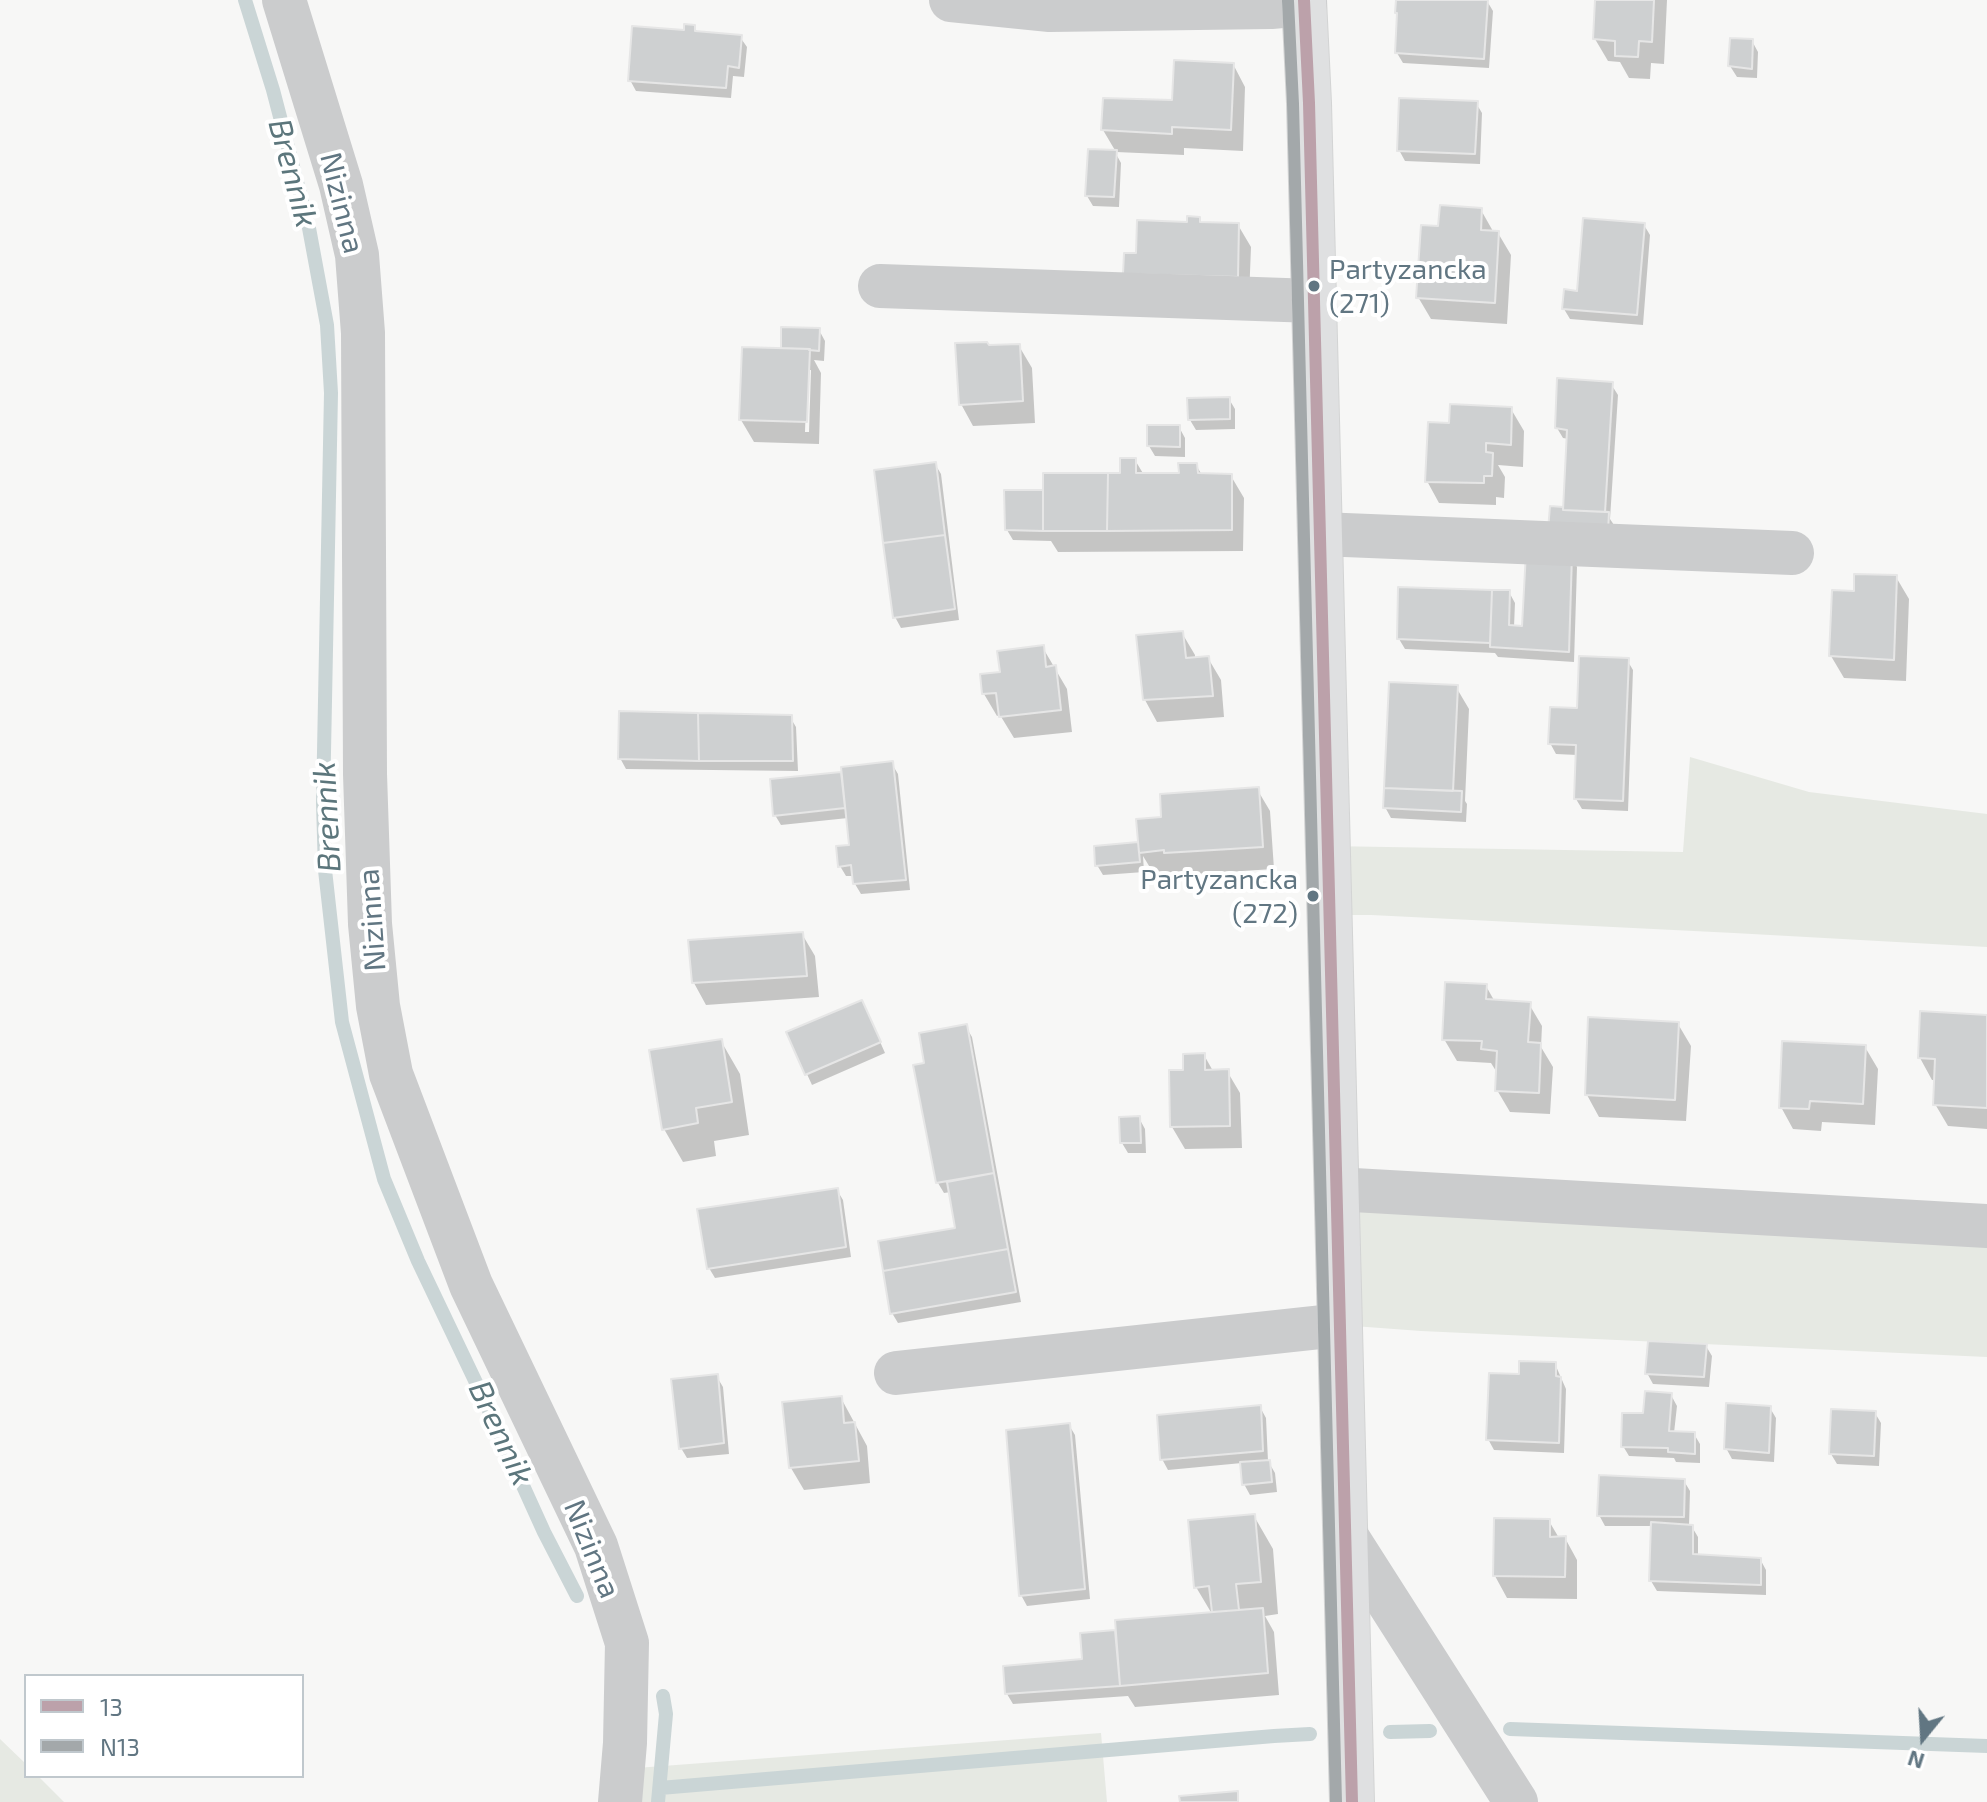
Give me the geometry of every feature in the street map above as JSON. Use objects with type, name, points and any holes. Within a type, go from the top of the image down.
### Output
[{"type":"main road","points":[[1304,2],[1309,76],[1352,1802]]},
{"type":"street","name":"Nizinna","points":[[284,0],[341,185],[357,255],[363,333],[366,789],[370,924],[378,1006],[391,1074],[471,1285],[596,1546],[627,1643],[625,1743],[620,1802]]},
{"type":"street","points":[[951,0],[1050,10],[1271,7],[1304,2]]},
{"type":"street","points":[[880,286],[1314,301]]},
{"type":"street","points":[[1320,534],[1792,553]]},
{"type":"street","points":[[1336,1189],[1987,1226]]},
{"type":"street","points":[[896,1373],[1340,1325]]},
{"type":"street","points":[[1345,1534],[1516,1802]]},
{"type":"shaded area","points":[[1690,757],[1809,792],[1987,814],[1987,947],[1330,915],[1328,846],[1683,852]]},
{"type":"shaded area","points":[[1336,1189],[1987,1225],[1987,1357],[1340,1325]]},
{"type":"shaded area","points":[[1101,1733],[1107,1802],[620,1802],[623,1769]]},
{"type":"shaded area","points":[[0,1739],[24,1762],[24,1778],[40,1778],[64,1802],[0,1802]]},
{"type":"building","points":[[1396,0],[1488,0],[1484,59],[1395,53]]},
{"type":"building","points":[[1595,0],[1654,0],[1652,42],[1639,41],[1638,57],[1615,56],[1615,41],[1593,39]]},
{"type":"building","points":[[684,24],[695,25],[695,31],[742,35],[739,68],[728,66],[726,88],[628,81],[632,26],[684,30]]},
{"type":"building","points":[[1730,38],[1753,39],[1752,69],[1728,66]]},
{"type":"building","points":[[1174,60],[1234,63],[1231,130],[1172,127],[1172,134],[1101,130],[1103,98],[1172,100]]},
{"type":"building","points":[[1399,98],[1478,101],[1475,154],[1397,151]]},
{"type":"building","points":[[1088,149],[1117,150],[1114,197],[1085,196]]},
{"type":"building","points":[[1440,205],[1482,208],[1481,230],[1499,231],[1495,303],[1416,298],[1421,225],[1438,226]]},
{"type":"building","points":[[1187,216],[1200,217],[1200,222],[1239,223],[1238,277],[1123,274],[1124,253],[1136,253],[1137,220],[1187,222]]},
{"type":"building","points":[[1583,218],[1645,223],[1637,315],[1562,309],[1564,289],[1577,291]]},
{"type":"building","points":[[781,327],[820,328],[819,351],[781,348]]},
{"type":"building","points":[[987,342],[989,345],[1020,344],[1023,401],[959,405],[955,343]]},
{"type":"building","points":[[742,347],[810,349],[807,422],[739,420]]},
{"type":"building","points":[[1557,378],[1613,382],[1605,512],[1563,510],[1567,430],[1555,428]]},
{"type":"building","points":[[1230,397],[1230,419],[1188,420],[1187,398]]},
{"type":"building","points":[[1450,404],[1512,407],[1511,445],[1486,443],[1486,452],[1493,453],[1492,476],[1484,476],[1484,483],[1425,482],[1428,422],[1449,423]]},
{"type":"building","points":[[1147,425],[1180,425],[1180,447],[1147,446]]},
{"type":"building","points":[[1120,458],[1136,458],[1136,473],[1179,473],[1178,463],[1197,463],[1198,473],[1232,474],[1232,530],[1107,531],[1108,473],[1120,473]]},
{"type":"building","points":[[936,462],[945,535],[883,543],[874,470]]},
{"type":"building","points":[[1043,473],[1108,473],[1107,531],[1043,531]]},
{"type":"building","points":[[1004,490],[1043,490],[1043,531],[1005,530]]},
{"type":"building","points":[[1550,506],[1563,507],[1563,510],[1609,512],[1608,533],[1548,530]]},
{"type":"building","points":[[945,535],[955,609],[893,618],[883,543]]},
{"type":"building","points":[[1526,552],[1572,554],[1569,652],[1490,647],[1492,590],[1510,590],[1509,625],[1522,626]]},
{"type":"building","points":[[1854,574],[1897,575],[1894,660],[1829,656],[1832,590],[1854,591]]},
{"type":"building","points":[[1398,587],[1492,590],[1490,643],[1397,639]]},
{"type":"building","points":[[1183,631],[1186,658],[1209,656],[1213,696],[1143,700],[1136,635]]},
{"type":"building","points":[[1044,645],[1046,667],[1056,665],[1061,710],[999,717],[996,693],[982,694],[980,674],[1000,672],[997,651]]},
{"type":"building","points":[[1579,656],[1629,658],[1623,801],[1574,799],[1576,745],[1548,744],[1550,707],[1577,708]]},
{"type":"building","points":[[1389,682],[1458,685],[1453,791],[1384,788]]},
{"type":"building","points":[[619,711],[698,713],[699,761],[618,759]]},
{"type":"building","points":[[698,713],[792,715],[793,761],[699,761]]},
{"type":"building","points":[[893,761],[906,880],[853,884],[851,865],[838,867],[836,846],[849,845],[841,767]]},
{"type":"building","points":[[841,772],[845,808],[773,816],[770,779]]},
{"type":"building","points":[[1259,787],[1263,847],[1139,853],[1136,819],[1161,817],[1160,794]]},
{"type":"building","points":[[1384,788],[1462,791],[1461,812],[1383,808]]},
{"type":"building","points":[[1138,842],[1140,862],[1095,866],[1094,846]]},
{"type":"building","points":[[803,932],[807,976],[692,983],[688,940]]},
{"type":"building","points":[[1445,982],[1487,984],[1486,999],[1531,1002],[1528,1042],[1541,1043],[1539,1093],[1495,1091],[1497,1051],[1481,1049],[1482,1041],[1442,1040]]},
{"type":"building","points":[[862,1000],[881,1042],[805,1075],[786,1032]]},
{"type":"building","points":[[1920,1011],[1987,1015],[1987,1108],[1933,1105],[1935,1059],[1918,1058]]},
{"type":"building","points":[[1588,1017],[1679,1022],[1675,1100],[1585,1095]]},
{"type":"building","points":[[967,1024],[994,1173],[936,1183],[913,1065],[924,1063],[919,1033]]},
{"type":"building","points":[[722,1039],[732,1102],[696,1108],[698,1123],[662,1130],[649,1050]]},
{"type":"building","points":[[1782,1041],[1866,1045],[1863,1104],[1810,1101],[1809,1109],[1779,1108]]},
{"type":"building","points":[[1205,1053],[1205,1070],[1229,1069],[1230,1126],[1170,1127],[1169,1070],[1183,1070],[1183,1054]]},
{"type":"building","points":[[1140,1116],[1141,1143],[1120,1143],[1119,1117]]},
{"type":"building","points":[[994,1173],[1008,1249],[883,1271],[878,1241],[955,1228],[947,1182]]},
{"type":"building","points":[[838,1188],[846,1247],[707,1269],[697,1209]]},
{"type":"building","points":[[1008,1249],[1016,1292],[890,1314],[883,1271]]},
{"type":"building","points":[[1648,1341],[1707,1344],[1704,1377],[1645,1374]]},
{"type":"building","points":[[1519,1361],[1556,1362],[1556,1376],[1561,1377],[1559,1443],[1486,1440],[1489,1373],[1519,1374]]},
{"type":"building","points":[[718,1374],[724,1443],[679,1449],[671,1379]]},
{"type":"building","points":[[1645,1391],[1672,1393],[1669,1431],[1695,1432],[1695,1454],[1668,1452],[1668,1448],[1621,1447],[1622,1413],[1643,1413]]},
{"type":"building","points":[[842,1396],[844,1423],[855,1422],[859,1461],[789,1468],[782,1402]]},
{"type":"building","points":[[1726,1403],[1771,1406],[1769,1453],[1724,1449]]},
{"type":"building","points":[[1261,1405],[1263,1451],[1160,1460],[1157,1415]]},
{"type":"building","points":[[1831,1409],[1876,1411],[1874,1456],[1829,1454]]},
{"type":"building","points":[[1070,1423],[1085,1589],[1019,1596],[1006,1430]]},
{"type":"building","points":[[1270,1460],[1272,1482],[1242,1485],[1240,1462]]},
{"type":"building","points":[[1599,1475],[1685,1479],[1684,1517],[1597,1516]]},
{"type":"building","points":[[1255,1514],[1261,1582],[1236,1584],[1239,1610],[1212,1612],[1209,1586],[1194,1588],[1188,1520]]},
{"type":"building","points":[[1494,1518],[1550,1519],[1550,1537],[1566,1536],[1565,1577],[1493,1576]]},
{"type":"building","points":[[1651,1522],[1693,1525],[1693,1554],[1761,1558],[1761,1585],[1649,1581]]},
{"type":"building","points":[[1263,1608],[1268,1673],[1120,1686],[1115,1620]]},
{"type":"building","points":[[1115,1630],[1120,1686],[1005,1694],[1003,1666],[1082,1659],[1080,1633]]},
{"type":"building","points":[[1238,1791],[1238,1802],[1180,1802],[1179,1796]]},
{"type":"waterway","name":"Brennik","points":[[245,0],[273,90],[309,228],[327,325],[331,393],[323,803],[325,870],[342,1022],[384,1179],[418,1261],[577,1596]]},
{"type":"waterway","name":"Brennik","points":[[658,1802],[666,1714],[663,1696]]},
{"type":"waterway","points":[[1510,1729],[1987,1746]]},
{"type":"waterway","points":[[1390,1732],[1430,1731]]},
{"type":"waterway","points":[[660,1788],[1310,1734]]},
{"type":"transit line","name":"13","points":[[1304,0],[1352,1802]]},
{"type":"transit line","name":"N13","points":[[1288,1],[1336,1802]]},
{"type":"place","name":"Partyzancka (271)","points":[[1314,286]]},
{"type":"place","name":"Partyzancka (272)","points":[[1313,896]]}]
